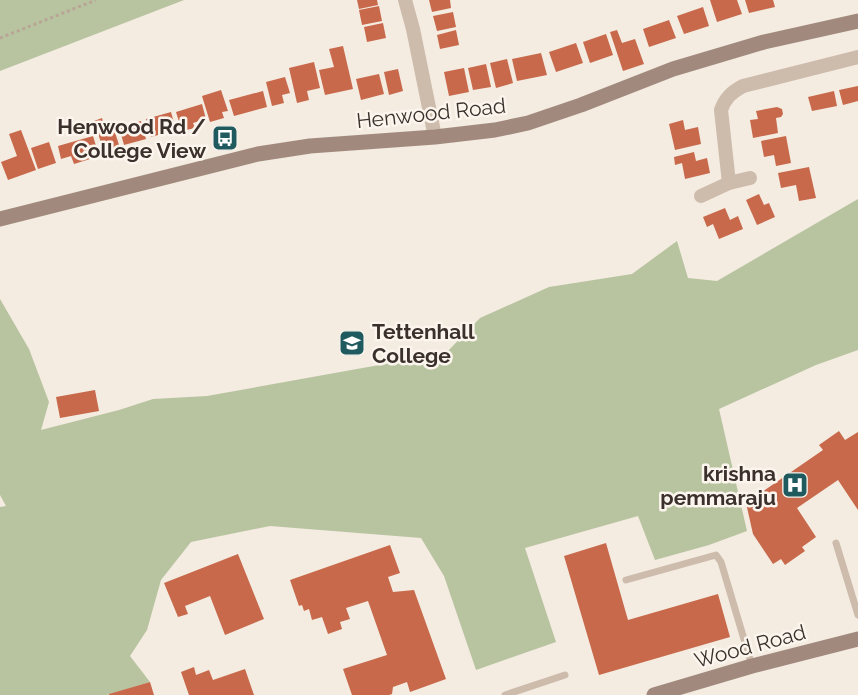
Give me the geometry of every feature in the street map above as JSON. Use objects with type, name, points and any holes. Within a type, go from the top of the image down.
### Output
[{"type":"main road","name":"Henwood Road","points":[[0,219],[258,154],[310,146],[435,137],[495,130],[528,123],[673,69],[764,42],[858,21]]},
{"type":"main road","name":"Wood Road","points":[[659,694],[752,666],[858,639]]},
{"type":"street","points":[[405,0],[435,137]]},
{"type":"street","points":[[729,183],[721,110],[724,102],[733,92],[743,86],[858,57]]},
{"type":"street","points":[[701,196],[729,183],[750,178]]},
{"type":"lane","points":[[836,543],[858,615]]},
{"type":"lane","points":[[627,580],[716,555],[722,562],[752,666]]},
{"type":"lane","points":[[505,695],[565,675]]},
{"type":"path","points":[[0,38],[96,0]]},
{"type":"green space","points":[[0,0],[184,0],[0,71]]},
{"type":"green space","points":[[858,199],[858,350],[816,365],[719,409],[747,531],[709,545],[655,560],[638,516],[525,548],[556,642],[476,670],[444,576],[421,538],[270,526],[191,542],[161,580],[147,630],[130,656],[150,682],[107,695],[0,695],[0,507],[6,506],[0,495],[0,299],[29,349],[49,402],[41,430],[153,399],[207,396],[446,353],[480,318],[549,287],[632,274],[677,241],[688,278],[717,281]]},
{"type":"building","points":[[357,0],[377,0],[378,5],[359,9]]},
{"type":"building","points":[[429,0],[450,0],[451,8],[432,12]]},
{"type":"building","points":[[710,0],[737,0],[742,14],[717,22]]},
{"type":"building","points":[[745,0],[773,0],[775,7],[749,13]]},
{"type":"building","points":[[379,6],[382,21],[362,25],[359,10]]},
{"type":"building","points":[[703,7],[709,26],[684,34],[677,16]]},
{"type":"building","points":[[453,12],[456,27],[437,31],[433,16]]},
{"type":"building","points":[[669,20],[676,38],[649,47],[643,29]]},
{"type":"building","points":[[383,23],[386,38],[367,42],[364,27]]},
{"type":"building","points":[[456,30],[459,45],[440,49],[437,35]]},
{"type":"building","points":[[617,30],[622,43],[635,39],[644,64],[623,71],[610,32]]},
{"type":"building","points":[[606,34],[613,55],[590,63],[583,42]]},
{"type":"building","points":[[576,43],[583,63],[556,72],[549,52]]},
{"type":"building","points":[[343,46],[353,89],[325,95],[319,70],[334,67],[329,49]]},
{"type":"building","points":[[541,53],[547,75],[517,81],[512,59]]},
{"type":"building","points":[[507,59],[513,83],[496,88],[490,63]]},
{"type":"building","points":[[314,62],[320,88],[307,91],[309,100],[297,103],[289,68]]},
{"type":"building","points":[[486,64],[491,87],[473,90],[468,68]]},
{"type":"building","points":[[464,68],[469,92],[449,96],[444,72]]},
{"type":"building","points":[[398,69],[403,91],[389,95],[384,72]]},
{"type":"building","points":[[379,74],[384,94],[361,100],[356,79]]},
{"type":"building","points":[[285,77],[290,93],[282,95],[284,103],[272,106],[266,82]]},
{"type":"building","points":[[858,86],[858,101],[843,105],[839,90]]},
{"type":"building","points":[[221,90],[228,111],[222,112],[224,118],[210,122],[202,96]]},
{"type":"building","points":[[263,91],[267,107],[234,116],[229,100]]},
{"type":"building","points":[[834,91],[837,106],[812,111],[808,97]]},
{"type":"building","points":[[202,104],[206,119],[193,123],[195,128],[182,131],[176,112]]},
{"type":"building","points":[[777,107],[782,109],[783,114],[776,118],[778,133],[753,138],[750,120],[758,119],[756,111]]},
{"type":"building","points":[[171,112],[176,130],[151,137],[146,119]]},
{"type":"building","points":[[102,118],[104,125],[112,123],[120,148],[104,152],[94,121]]},
{"type":"building","points":[[683,120],[685,130],[698,127],[701,144],[675,150],[669,124]]},
{"type":"building","points":[[141,121],[146,139],[124,145],[119,127]]},
{"type":"building","points":[[21,130],[36,170],[8,180],[1,162],[17,156],[9,134]]},
{"type":"building","points":[[93,136],[97,149],[88,152],[90,159],[74,164],[71,156],[61,159],[58,146]]},
{"type":"building","points":[[786,136],[791,163],[776,166],[774,155],[764,157],[761,141]]},
{"type":"building","points":[[49,142],[56,163],[38,169],[31,148]]},
{"type":"building","points":[[694,152],[696,161],[707,158],[710,173],[685,179],[682,163],[675,165],[674,157]]},
{"type":"building","points":[[809,167],[816,198],[799,201],[796,185],[781,188],[778,173]]},
{"type":"building","points":[[759,194],[764,205],[769,203],[775,217],[757,225],[746,200]]},
{"type":"building","points":[[725,208],[730,220],[738,216],[743,229],[719,239],[713,224],[707,227],[703,217]]},
{"type":"building","points":[[95,390],[99,411],[60,418],[56,397]]},
{"type":"building","points":[[839,431],[845,440],[858,432],[858,510],[838,480],[797,508],[816,537],[802,547],[805,551],[785,565],[781,559],[773,564],[753,534],[746,503],[823,450],[819,445]]},
{"type":"building","points":[[606,543],[628,620],[718,594],[730,637],[599,675],[564,556]]},
{"type":"building","points":[[390,545],[400,573],[388,577],[393,592],[414,590],[446,679],[410,692],[407,682],[393,687],[392,694],[389,695],[352,695],[343,669],[387,655],[368,601],[346,608],[350,619],[340,622],[342,629],[328,634],[322,617],[312,620],[309,609],[304,611],[302,605],[299,606],[290,580]]},
{"type":"building","points":[[238,554],[264,619],[225,635],[210,596],[185,606],[188,614],[178,617],[164,583]]},
{"type":"building","points":[[194,667],[196,675],[209,670],[213,680],[245,669],[254,695],[189,695],[181,672]]},
{"type":"building","points":[[150,682],[154,695],[109,695],[109,694]]},
{"type":"place","name":"Henwood Rd / College View","points":[[225,138]]},
{"type":"place","name":"Tettenhall College","points":[[352,343]]},
{"type":"place","name":"krishna pemmaraju","points":[[795,485]]}]
